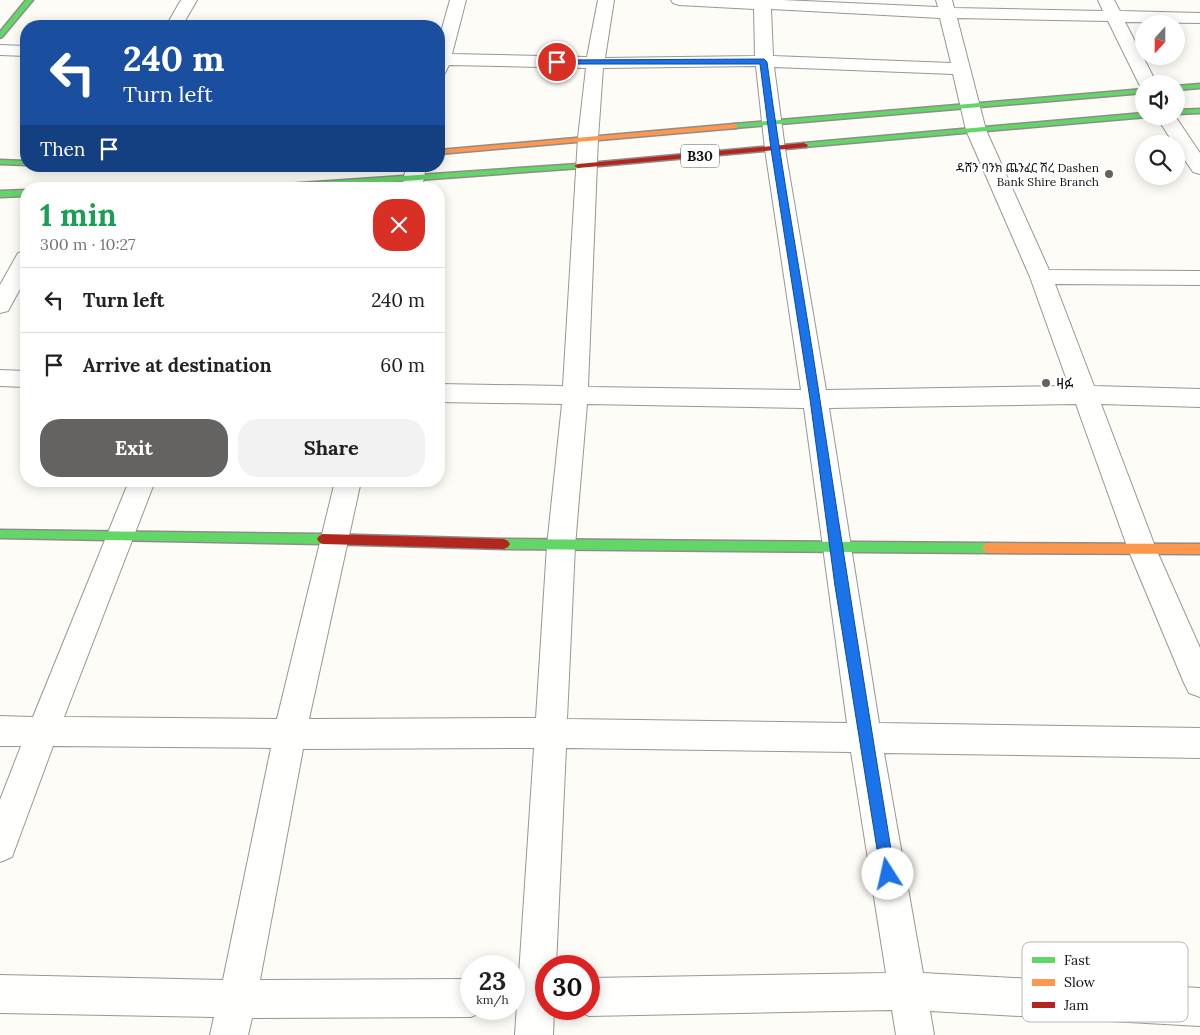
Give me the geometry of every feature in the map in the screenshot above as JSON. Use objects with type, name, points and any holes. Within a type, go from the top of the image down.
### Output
[{"type":"main road","points":[[0,36],[30,0]]},
{"type":"main road","points":[[1185,87],[1200,86]]},
{"type":"main road","name":"B30","points":[[445,152],[587,152],[773,136],[974,118],[1135,92]]},
{"type":"main road","points":[[1185,111],[1200,110]]},
{"type":"main road","name":"B30","points":[[357,182],[414,178],[587,152],[714,130],[773,136],[974,118],[1135,115]]},
{"type":"main road","points":[[0,162],[20,163]]},
{"type":"main road","points":[[0,194],[20,193]]},
{"type":"main road","points":[[0,534],[334,539],[560,546],[1200,548]]},
{"type":"street","points":[[177,20],[189,0]]},
{"type":"street","points":[[445,46],[458,0]]},
{"type":"street","points":[[534,1035],[532,998],[550,733],[560,546],[575,395],[587,152],[595,63],[606,0]]},
{"type":"street","points":[[678,0],[1109,8],[1200,18]]},
{"type":"street","points":[[762,2],[764,62],[773,136],[815,399],[865,736],[915,1035]]},
{"type":"street","points":[[946,6],[974,118],[1042,278],[1142,549],[1200,683]]},
{"type":"street","points":[[1109,8],[1143,75]]},
{"type":"street","points":[[0,50],[20,51]]},
{"type":"street","points":[[445,63],[764,62],[962,69]]},
{"type":"street","points":[[1172,125],[1200,168]]},
{"type":"street","points":[[0,306],[20,269]]},
{"type":"street","points":[[1042,278],[1200,278]]},
{"type":"street","points":[[0,378],[20,379]]},
{"type":"street","points":[[445,393],[815,399],[1085,395],[1200,398]]},
{"type":"street","points":[[0,844],[140,487]]},
{"type":"street","points":[[229,1035],[238,999],[290,734],[347,487]]},
{"type":"street","points":[[0,731],[42,733],[550,733],[865,736],[1200,743]]},
{"type":"street","points":[[600,997],[908,991],[1022,997]]},
{"type":"street","points":[[0,994],[238,999],[460,998]]},
{"type":"traffic: fast","points":[[0,36],[30,0]]},
{"type":"traffic: fast","points":[[1185,87],[1200,86]]},
{"type":"traffic: fast","points":[[734,126],[1135,92]]},
{"type":"traffic: fast","points":[[1185,112],[1200,111]]},
{"type":"traffic: fast","points":[[804,145],[1135,116]]},
{"type":"traffic: fast","points":[[0,162],[20,163]]},
{"type":"traffic: fast","points":[[355,182],[578,166]]},
{"type":"traffic: fast","points":[[0,194],[20,193]]},
{"type":"traffic: fast","points":[[0,534],[323,539]]},
{"type":"traffic: fast","points":[[504,544],[988,548]]},
{"type":"traffic: slow","points":[[445,151],[734,126]]},
{"type":"traffic: slow","points":[[988,548],[1200,549]]},
{"type":"traffic: jam","points":[[578,166],[804,145]]},
{"type":"traffic: jam","points":[[323,539],[504,544]]},
{"type":"place","name":"ዳሸን ባንክ ጨንፈር ሽረ Dashen Bank Shire Branch","points":[[1109,174]]},
{"type":"place","name":"ዛፉ","points":[[1046,383]]},
{"type":"route","points":[[557,62],[764,62],[775,149],[815,399],[841,586],[888,874]]}]
